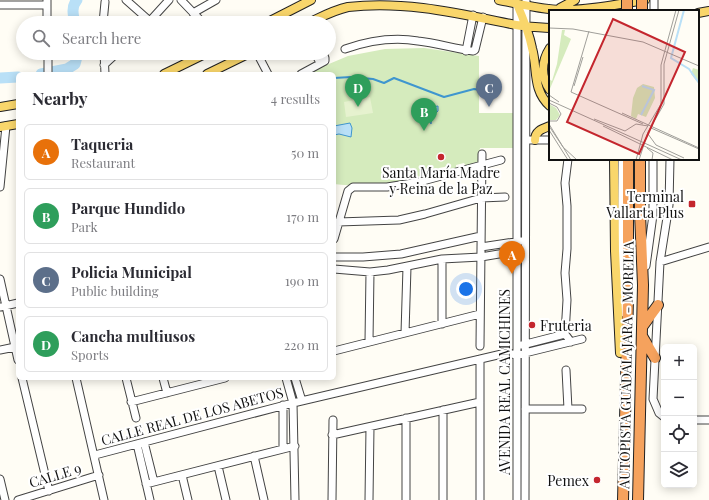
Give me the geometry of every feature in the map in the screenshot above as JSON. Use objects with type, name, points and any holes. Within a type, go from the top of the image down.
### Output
[{"type":"highway","points":[[627,10],[628,0]]},
{"type":"highway","name":"AUTOPISTA GUADALAJARA - MORELIA","points":[[623,500],[626,420],[628,160]]},
{"type":"highway","name":"AUTOPISTA GUADALAJARA - MORELIA","points":[[638,500],[643,284],[640,212],[640,160]]},
{"type":"highway","points":[[655,358],[642,332],[658,305]]},
{"type":"highway","points":[[620,353],[621,384],[626,420]]},
{"type":"main road","points":[[499,0],[526,3],[558,10],[645,0]]},
{"type":"main road","points":[[558,10],[575,0]]},
{"type":"main road","points":[[279,16],[306,1]]},
{"type":"main road","points":[[517,2],[534,54],[536,83],[543,98],[549,105]]},
{"type":"main road","points":[[322,16],[348,7],[381,3],[415,4],[517,25],[549,28]]},
{"type":"main road","points":[[699,13],[709,11]]},
{"type":"main road","points":[[549,50],[543,69],[544,79],[549,88]]},
{"type":"main road","points":[[168,72],[193,60]]},
{"type":"main road","points":[[211,72],[236,60]]},
{"type":"main road","points":[[0,107],[16,104]]},
{"type":"main road","points":[[3,127],[16,124]]},
{"type":"main road","points":[[530,140],[538,132],[549,126]]},
{"type":"main road","points":[[614,160],[615,251],[620,353]]},
{"type":"street","points":[[126,0],[143,16]]},
{"type":"street","points":[[155,16],[168,0]]},
{"type":"street","points":[[181,0],[195,16]]},
{"type":"street","points":[[192,13],[216,0]]},
{"type":"street","points":[[104,16],[105,2]]},
{"type":"street","name":"AVENIDA REAL CAMICHINES","points":[[517,2],[517,500]]},
{"type":"street","points":[[0,5],[47,3],[47,16]]},
{"type":"street","name":"AVENIDA REAL CAMICHINES","points":[[525,500],[526,240],[530,140],[526,3]]},
{"type":"street","points":[[466,50],[474,15]]},
{"type":"street","points":[[345,49],[368,43],[397,40],[417,40],[473,51],[483,17]]},
{"type":"street","points":[[48,60],[48,71]]},
{"type":"street","points":[[104,60],[105,72]]},
{"type":"street","points":[[104,65],[109,60]]},
{"type":"street","points":[[261,60],[267,72]]},
{"type":"street","points":[[303,72],[320,60]]},
{"type":"street","points":[[0,187],[3,127]]},
{"type":"street","points":[[530,140],[549,140]]},
{"type":"street","points":[[480,346],[482,154]]},
{"type":"street","points":[[336,230],[348,191],[353,187],[387,187],[414,183],[502,160]]},
{"type":"street","points":[[568,160],[565,183],[567,206],[567,249],[565,273],[567,300],[565,334],[571,342]]},
{"type":"street","points":[[620,353],[622,160]]},
{"type":"street","points":[[643,284],[652,215],[653,160]]},
{"type":"street","points":[[663,416],[659,413],[653,399],[660,262],[669,205],[670,160]]},
{"type":"street","points":[[338,222],[399,220],[481,198],[505,197]]},
{"type":"street","points":[[336,256],[401,254],[481,236]]},
{"type":"street","points":[[481,247],[526,240]]},
{"type":"street","points":[[660,262],[709,247]]},
{"type":"street","points":[[336,269],[370,272],[442,260],[517,252]]},
{"type":"street","points":[[442,260],[442,324]]},
{"type":"street","points":[[405,333],[407,267]]},
{"type":"street","points":[[369,342],[370,272]]},
{"type":"street","points":[[0,279],[3,307],[16,351]]},
{"type":"street","points":[[3,307],[16,304]]},
{"type":"street","points":[[336,350],[480,314]]},
{"type":"street","name":"CALLE REAL DE LOS ABETOS","points":[[95,455],[283,405],[506,353],[517,346],[565,334]]},
{"type":"street","name":"CALLE REAL DE LOS ABETOS","points":[[506,353],[517,355],[582,339]]},
{"type":"street","points":[[0,350],[15,347]]},
{"type":"street","points":[[480,359],[480,500]]},
{"type":"street","points":[[566,370],[568,409]]},
{"type":"street","points":[[22,380],[49,491]]},
{"type":"street","points":[[76,380],[95,455],[104,500]]},
{"type":"street","points":[[126,380],[136,418]]},
{"type":"street","points":[[164,380],[167,393]]},
{"type":"street","points":[[287,380],[293,403],[295,500]]},
{"type":"street","points":[[296,380],[302,401]]},
{"type":"street","points":[[131,402],[167,393],[203,381]]},
{"type":"street","points":[[332,435],[480,402]]},
{"type":"street","points":[[283,405],[283,449]]},
{"type":"street","points":[[525,409],[582,409]]},
{"type":"street","points":[[443,410],[443,500]]},
{"type":"street","points":[[406,418],[406,500]]},
{"type":"street","points":[[332,420],[332,500]]},
{"type":"street","points":[[697,420],[709,420]]},
{"type":"street","points":[[369,500],[370,426]]},
{"type":"street","points":[[141,443],[154,482]]},
{"type":"street","points":[[141,443],[146,484],[150,500]]},
{"type":"street","points":[[146,484],[295,446]]},
{"type":"street","points":[[254,456],[264,500]]},
{"type":"street","points":[[218,466],[226,500]]},
{"type":"street","points":[[182,475],[188,500]]},
{"type":"street","name":"CALLE 9","points":[[18,500],[99,476]]},
{"type":"street","points":[[0,478],[5,500]]},
{"type":"green space","points":[[424,48],[479,56],[479,113],[514,113],[514,148],[480,148],[478,163],[470,167],[466,166],[464,163],[456,165],[456,168],[451,170],[449,166],[439,168],[438,174],[413,181],[386,185],[360,186],[336,184],[336,72],[310,72],[348,56],[385,49]]},
{"type":"green space","points":[[370,97],[373,113],[346,117],[344,102]]},
{"type":"water","points":[[423,103],[429,104],[432,107],[438,106],[438,111],[432,117],[431,124],[422,107]]},
{"type":"water","points":[[350,123],[352,128],[351,137],[336,135],[336,126]]},
{"type":"waterway","points":[[73,16],[73,8],[77,0]]},
{"type":"waterway","points":[[51,72],[67,69],[75,64],[76,60]]},
{"type":"waterway","points":[[0,78],[16,77]]},
{"type":"waterway","points":[[336,78],[351,77],[373,79],[384,83],[394,78],[444,97],[474,89],[480,90]]},
{"type":"place","name":"Cancha multiusos","points":[[358,107]]},
{"type":"place","name":"Policia Municipal","points":[[489,107]]},
{"type":"place","name":"Parque Hundido","points":[[424,131]]},
{"type":"place","name":"Santa María Madre y Reina de la Paz","points":[[441,157]]},
{"type":"place","name":"Terminal Vallarta Plus","points":[[692,204]]},
{"type":"place","name":"Taqueria","points":[[512,274]]},
{"type":"place","name":"Fruteria","points":[[532,325]]},
{"type":"place","name":"Pemex","points":[[597,480]]}]
